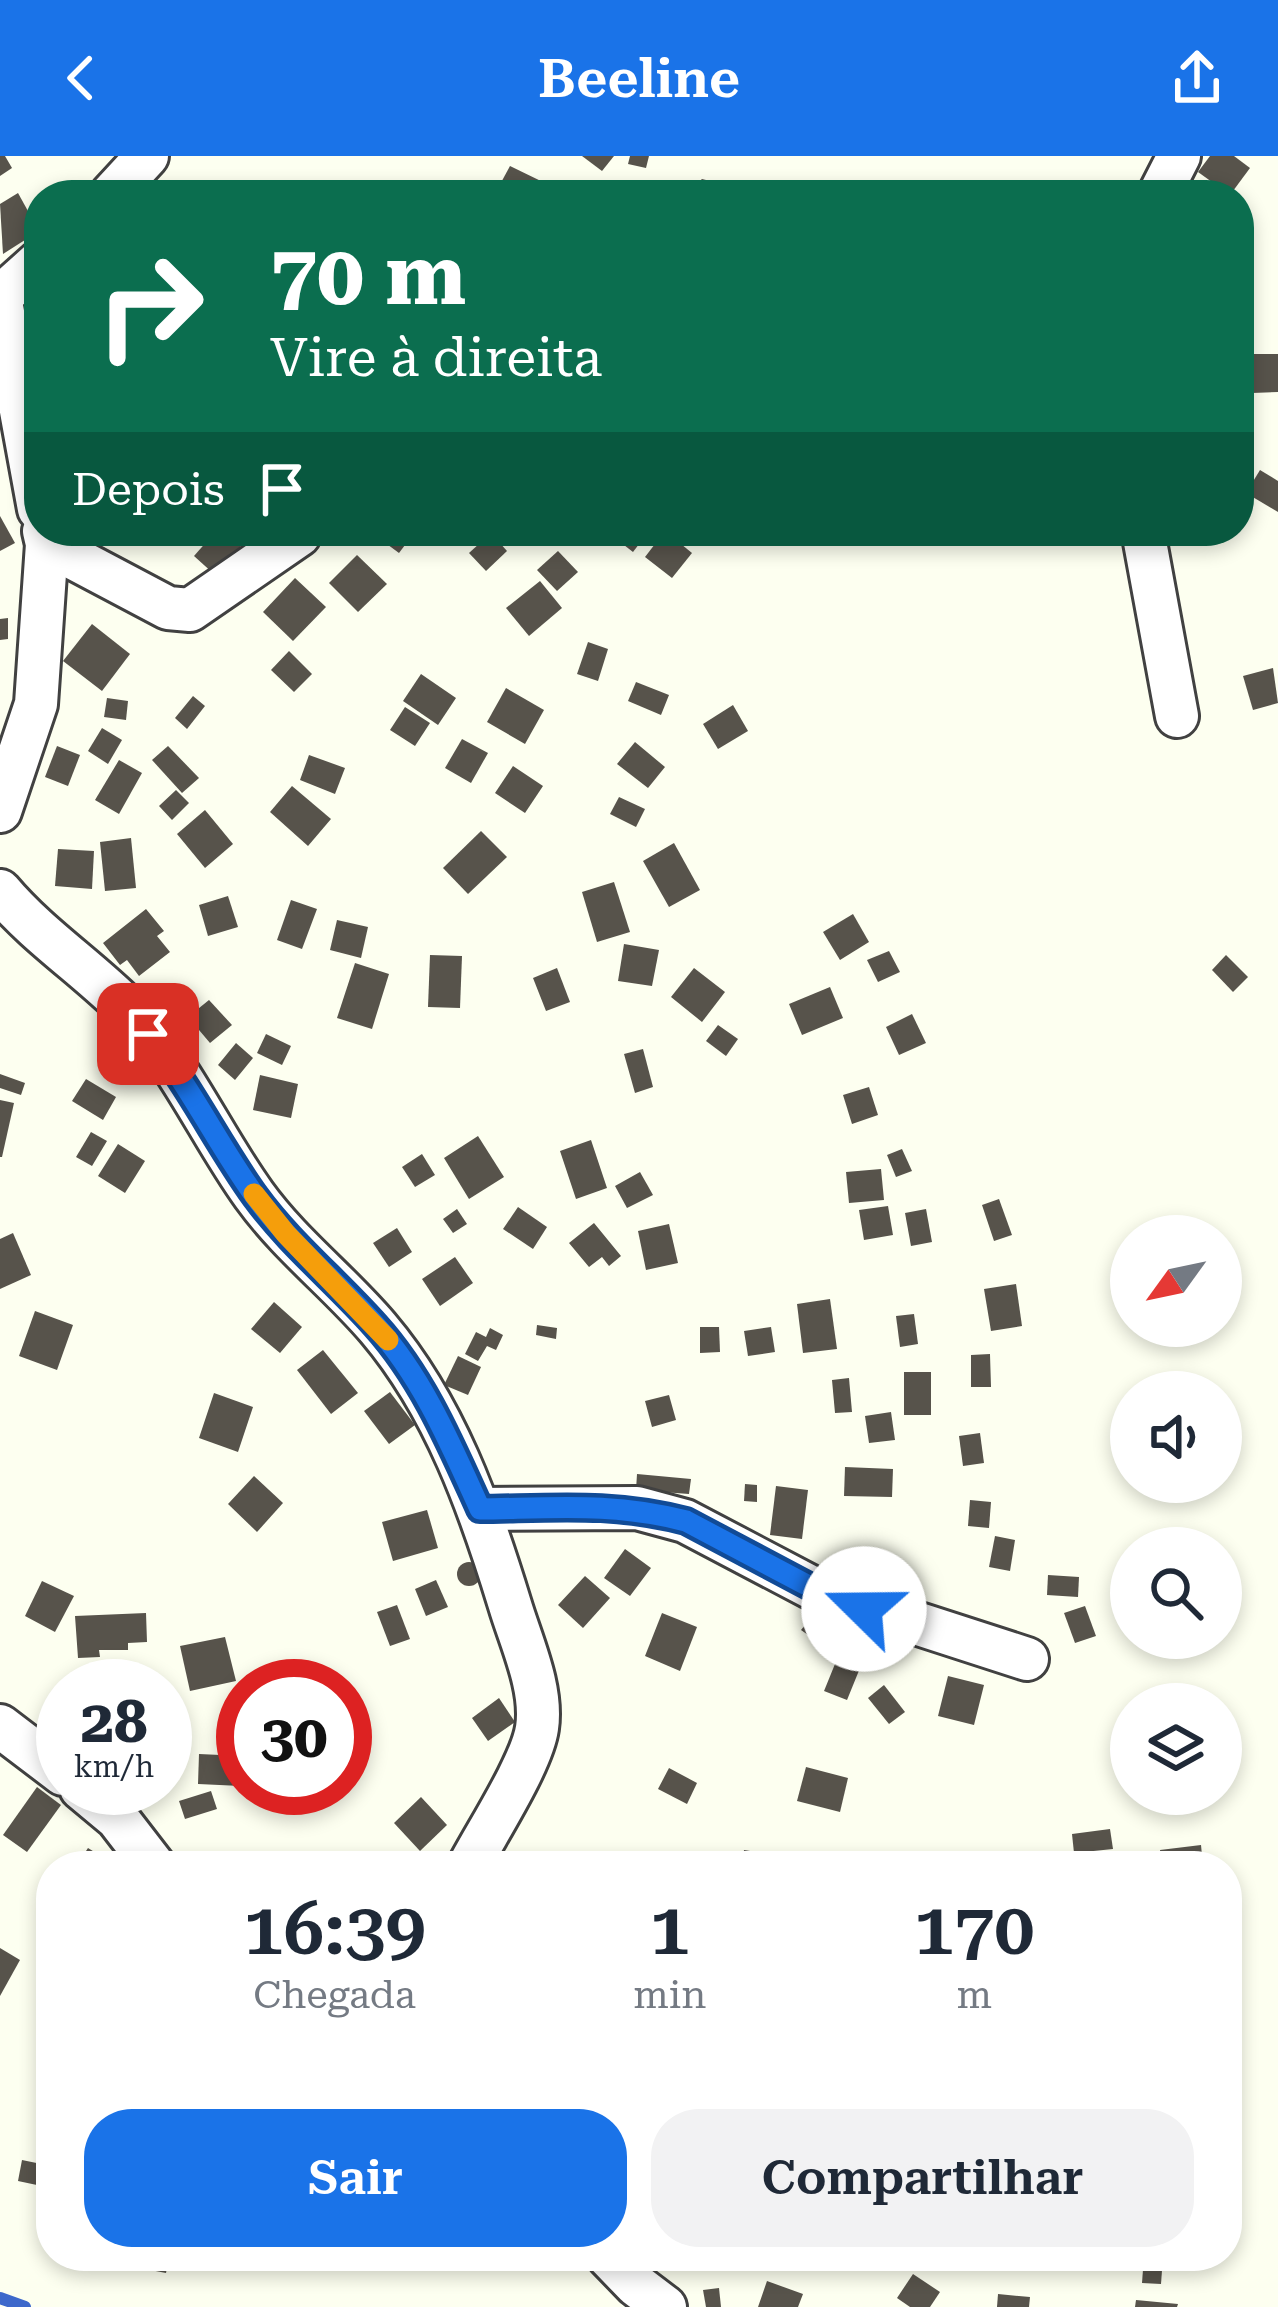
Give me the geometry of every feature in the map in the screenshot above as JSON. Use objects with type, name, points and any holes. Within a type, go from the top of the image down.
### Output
[{"type":"street","points":[[125,180],[147,156]]},
{"type":"street","points":[[24,275],[0,296],[24,425]]},
{"type":"street","points":[[0,811],[36,704],[42,546]]},
{"type":"street","points":[[71,546],[168,608],[190,610],[282,546]]},
{"type":"street","points":[[1146,546],[1177,716]]},
{"type":"street","points":[[0,891],[24,920],[127,1008],[169,1059],[254,1195],[376,1326],[445,1432],[480,1509],[537,1697],[537,1731],[477,1851]]},
{"type":"street","points":[[480,1509],[620,1507],[686,1521],[820,1592],[1027,1659]]},
{"type":"street","points":[[0,1726],[36,1753]]},
{"type":"street","points":[[113,1815],[142,1851]]},
{"type":"street","points":[[622,2271],[665,2307]]},
{"type":"building","points":[[0,156],[12,168],[0,176]]},
{"type":"building","points":[[582,156],[614,156],[602,171]]},
{"type":"building","points":[[630,156],[649,156],[646,168],[628,164]]},
{"type":"building","points":[[1210,156],[1234,156],[1250,168],[1241,180],[1209,180],[1198,172]]},
{"type":"building","points":[[510,166],[539,180],[502,180]]},
{"type":"building","points":[[18,193],[24,204],[24,241],[3,254],[0,204]]},
{"type":"building","points":[[1254,354],[1278,354],[1278,392],[1254,393]]},
{"type":"building","points":[[1260,470],[1278,481],[1278,512],[1254,498],[1254,480]]},
{"type":"building","points":[[0,516],[15,543],[0,551]]},
{"type":"building","points":[[203,546],[240,546],[250,555],[225,584],[194,556]]},
{"type":"building","points":[[477,546],[503,546],[507,551],[486,571],[469,553]]},
{"type":"building","points":[[653,546],[683,546],[692,553],[672,578],[645,557]]},
{"type":"building","points":[[558,551],[578,572],[557,591],[537,570]]},
{"type":"building","points":[[357,555],[387,584],[358,612],[329,583]]},
{"type":"building","points":[[295,578],[326,607],[293,641],[263,612]]},
{"type":"building","points":[[540,581],[562,608],[529,636],[506,608]]},
{"type":"building","points":[[8,618],[8,639],[0,640],[0,619]]},
{"type":"building","points":[[92,624],[130,654],[102,691],[63,661]]},
{"type":"building","points":[[588,642],[608,649],[598,681],[577,674]]},
{"type":"building","points":[[289,651],[312,674],[294,692],[271,670]]},
{"type":"building","points":[[1273,668],[1278,703],[1253,710],[1243,676]]},
{"type":"building","points":[[421,674],[456,698],[438,725],[403,701]]},
{"type":"building","points":[[636,682],[669,695],[661,715],[628,701]]},
{"type":"building","points":[[506,688],[544,710],[525,744],[487,722]]},
{"type":"building","points":[[193,696],[205,706],[187,729],[175,718]]},
{"type":"building","points":[[107,698],[128,701],[126,720],[104,717]]},
{"type":"building","points":[[733,705],[748,731],[718,749],[703,724]]},
{"type":"building","points":[[405,707],[430,723],[415,746],[390,730]]},
{"type":"building","points":[[102,728],[122,740],[108,764],[88,751]]},
{"type":"building","points":[[462,739],[488,753],[471,783],[445,768]]},
{"type":"building","points":[[635,742],[665,767],[648,788],[617,764]]},
{"type":"building","points":[[57,746],[80,755],[68,786],[45,777]]},
{"type":"building","points":[[168,746],[199,778],[182,793],[152,760]]},
{"type":"building","points":[[309,755],[345,768],[335,794],[300,780]]},
{"type":"building","points":[[119,760],[142,773],[119,814],[95,800]]},
{"type":"building","points":[[513,766],[543,786],[525,813],[495,793]]},
{"type":"building","points":[[292,786],[331,819],[308,846],[270,812]]},
{"type":"building","points":[[176,790],[189,803],[172,820],[159,806]]},
{"type":"building","points":[[619,797],[645,809],[636,827],[610,814]]},
{"type":"building","points":[[205,810],[233,844],[205,868],[177,834]]},
{"type":"building","points":[[481,831],[507,857],[468,894],[443,868]]},
{"type":"building","points":[[131,838],[136,888],[105,891],[100,842]]},
{"type":"building","points":[[674,843],[700,890],[669,907],[643,861]]},
{"type":"building","points":[[58,849],[94,851],[92,889],[55,886]]},
{"type":"building","points":[[614,882],[630,932],[597,942],[582,892]]},
{"type":"building","points":[[228,896],[238,927],[208,936],[199,905]]},
{"type":"building","points":[[291,900],[317,909],[302,949],[277,940]]},
{"type":"building","points":[[146,909],[164,931],[157,936],[170,952],[139,976],[127,960],[120,965],[103,943]]},
{"type":"building","points":[[853,914],[869,942],[840,960],[823,932]]},
{"type":"building","points":[[337,920],[368,927],[361,958],[330,950]]},
{"type":"building","points":[[624,944],[659,950],[652,986],[618,981]]},
{"type":"building","points":[[889,951],[900,972],[878,982],[867,960]]},
{"type":"building","points":[[430,955],[462,956],[460,1008],[428,1007]]},
{"type":"building","points":[[1226,955],[1248,977],[1233,992],[1212,970]]},
{"type":"building","points":[[355,963],[389,974],[372,1029],[337,1018]]},
{"type":"building","points":[[557,968],[570,1002],[546,1011],[533,978]]},
{"type":"building","points":[[694,968],[725,992],[702,1022],[671,997]]},
{"type":"building","points":[[830,987],[843,1018],[802,1035],[789,1004]]},
{"type":"building","points":[[209,1000],[232,1025],[210,1043],[188,1017]]},
{"type":"building","points":[[912,1014],[926,1043],[899,1055],[886,1027]]},
{"type":"building","points":[[718,1025],[738,1039],[726,1056],[706,1041]]},
{"type":"building","points":[[266,1034],[291,1046],[282,1065],[257,1053]]},
{"type":"building","points":[[236,1043],[253,1058],[235,1080],[218,1065]]},
{"type":"building","points":[[643,1049],[653,1087],[635,1093],[624,1054]]},
{"type":"building","points":[[0,1074],[25,1083],[21,1095],[0,1088]]},
{"type":"building","points":[[260,1075],[298,1084],[291,1118],[253,1110]]},
{"type":"building","points":[[86,1079],[116,1097],[103,1120],[72,1101]]},
{"type":"building","points":[[869,1087],[878,1115],[852,1124],[843,1095]]},
{"type":"building","points":[[0,1100],[14,1103],[2,1157],[0,1157]]},
{"type":"building","points":[[91,1132],[107,1141],[92,1166],[76,1157]]},
{"type":"building","points":[[478,1136],[504,1177],[469,1199],[444,1158]]},
{"type":"building","points":[[591,1140],[607,1188],[576,1199],[560,1151]]},
{"type":"building","points":[[118,1144],[145,1161],[125,1193],[98,1176]]},
{"type":"building","points":[[902,1149],[912,1171],[896,1177],[887,1155]]},
{"type":"building","points":[[422,1154],[435,1175],[415,1187],[402,1167]]},
{"type":"building","points":[[881,1169],[884,1200],[849,1203],[846,1172]]},
{"type":"building","points":[[640,1172],[653,1195],[627,1208],[615,1186]]},
{"type":"building","points":[[999,1199],[1012,1235],[994,1241],[982,1205]]},
{"type":"building","points":[[888,1206],[893,1235],[864,1240],[859,1210]]},
{"type":"building","points":[[518,1207],[547,1227],[533,1249],[503,1229]]},
{"type":"building","points":[[457,1209],[467,1224],[453,1233],[443,1219]]},
{"type":"building","points":[[926,1209],[932,1242],[911,1246],[905,1213]]},
{"type":"building","points":[[594,1223],[621,1256],[609,1266],[602,1257],[589,1267],[569,1243]]},
{"type":"building","points":[[669,1224],[678,1263],[646,1270],[638,1231]]},
{"type":"building","points":[[397,1228],[412,1252],[389,1267],[373,1243]]},
{"type":"building","points":[[13,1233],[31,1275],[0,1289],[0,1239]]},
{"type":"building","points":[[455,1257],[473,1283],[440,1306],[422,1279]]},
{"type":"building","points":[[1016,1284],[1022,1326],[991,1331],[984,1289]]},
{"type":"building","points":[[830,1299],[837,1349],[803,1353],[797,1304]]},
{"type":"building","points":[[274,1302],[302,1327],[280,1353],[251,1329]]},
{"type":"building","points":[[35,1311],[73,1325],[57,1370],[19,1356]]},
{"type":"building","points":[[914,1314],[918,1344],[900,1347],[896,1316]]},
{"type":"building","points":[[537,1325],[557,1328],[556,1339],[536,1335]]},
{"type":"building","points":[[700,1327],[719,1327],[720,1352],[700,1353]]},
{"type":"building","points":[[771,1327],[775,1352],[748,1356],[744,1331]]},
{"type":"building","points":[[490,1328],[503,1335],[496,1350],[487,1346],[478,1361],[465,1354],[476,1332],[486,1337]]},
{"type":"building","points":[[323,1350],[358,1393],[331,1414],[297,1370]]},
{"type":"building","points":[[990,1354],[991,1387],[971,1387],[971,1355]]},
{"type":"building","points":[[458,1356],[481,1367],[468,1395],[444,1385]]},
{"type":"building","points":[[904,1372],[931,1372],[931,1415],[904,1415]]},
{"type":"building","points":[[849,1378],[852,1412],[835,1413],[832,1380]]},
{"type":"building","points":[[390,1392],[415,1425],[389,1444],[364,1411]]},
{"type":"building","points":[[214,1393],[253,1407],[238,1452],[199,1438]]},
{"type":"building","points":[[669,1395],[676,1420],[652,1427],[645,1401]]},
{"type":"building","points":[[891,1412],[895,1440],[869,1443],[865,1416]]},
{"type":"building","points":[[980,1433],[984,1463],[963,1466],[959,1436]]},
{"type":"building","points":[[845,1467],[893,1469],[892,1497],[844,1496]]},
{"type":"building","points":[[637,1474],[691,1479],[689,1494],[636,1490]]},
{"type":"building","points":[[254,1476],[283,1503],[257,1532],[228,1504]]},
{"type":"building","points":[[745,1484],[757,1485],[757,1502],[744,1501]]},
{"type":"building","points":[[776,1486],[808,1490],[802,1539],[770,1535]]},
{"type":"building","points":[[970,1500],[991,1502],[989,1528],[968,1526]]},
{"type":"building","points":[[427,1510],[438,1548],[393,1561],[382,1522]]},
{"type":"building","points":[[995,1536],[1015,1540],[1010,1571],[989,1567]]},
{"type":"building","points":[[625,1549],[651,1568],[630,1596],[604,1578]]},
{"type":"building","points":[[870,1556],[896,1558],[893,1588],[868,1586]]},
{"type":"building","points":[[469,1562],[478,1565],[478,1583],[469,1586],[460,1583],[457,1574],[460,1565]]},
{"type":"building","points":[[1048,1575],[1079,1577],[1078,1597],[1047,1595]]},
{"type":"building","points":[[585,1576],[610,1598],[583,1628],[558,1605]]},
{"type":"building","points":[[436,1580],[448,1607],[426,1616],[415,1589]]},
{"type":"building","points":[[42,1581],[74,1596],[55,1632],[25,1616]]},
{"type":"building","points":[[397,1605],[410,1639],[390,1646],[377,1612]]},
{"type":"building","points":[[1085,1606],[1096,1636],[1075,1643],[1064,1613]]},
{"type":"building","points":[[146,1613],[147,1642],[128,1643],[128,1650],[99,1650],[100,1657],[78,1658],[75,1616]]},
{"type":"building","points":[[662,1613],[697,1627],[680,1671],[645,1656]]},
{"type":"building","points":[[814,1614],[830,1626],[818,1642],[801,1630]]},
{"type":"building","points":[[850,1635],[873,1641],[869,1657],[846,1652]]},
{"type":"building","points":[[225,1637],[230,1659],[216,1659],[216,1685],[192,1691],[192,1659],[183,1659],[180,1646]]},
{"type":"building","points":[[837,1659],[860,1668],[847,1700],[824,1691]]},
{"type":"building","points":[[948,1676],[984,1685],[974,1725],[938,1716]]},
{"type":"building","points":[[884,1685],[905,1712],[889,1724],[868,1698]]},
{"type":"building","points":[[499,1698],[515,1722],[488,1741],[472,1718]]},
{"type":"building","points":[[199,1754],[216,1755],[216,1785],[198,1784]]},
{"type":"building","points":[[806,1767],[848,1778],[840,1812],[797,1801]]},
{"type":"building","points":[[669,1768],[697,1783],[687,1804],[658,1789]]},
{"type":"building","points":[[36,1788],[36,1815],[54,1815],[27,1852],[3,1835]]},
{"type":"building","points":[[211,1791],[216,1809],[185,1819],[184,1815],[192,1815],[192,1797]]},
{"type":"building","points":[[421,1797],[447,1825],[420,1851],[394,1823]]},
{"type":"building","points":[[1110,1829],[1113,1849],[1074,1851],[1072,1834]]},
{"type":"building","points":[[1201,1845],[1202,1851],[1160,1851]]},
{"type":"building","points":[[0,1948],[20,1960],[0,1996]]},
{"type":"building","points":[[22,2160],[36,2163],[36,2185],[18,2181]]},
{"type":"building","points":[[1143,2271],[1162,2271],[1161,2284],[1142,2283]]},
{"type":"building","points":[[913,2274],[940,2292],[930,2307],[910,2307],[897,2298]]},
{"type":"building","points":[[767,2281],[803,2294],[798,2307],[758,2307]]},
{"type":"building","points":[[719,2288],[721,2307],[706,2307],[703,2290]]},
{"type":"building","points":[[998,2294],[1030,2297],[1029,2307],[997,2307]]},
{"type":"building","points":[[1136,2300],[1178,2304],[1135,2307]]},
{"type":"waterway","points":[[0,2298],[25,2307]]},
{"type":"slow traffic","points":[[254,1194],[388,1340]]},
{"type":"route","points":[[148,1034],[169,1059],[254,1195],[409,1368],[480,1509],[637,1508],[686,1521],[820,1592],[864,1609]]}]
